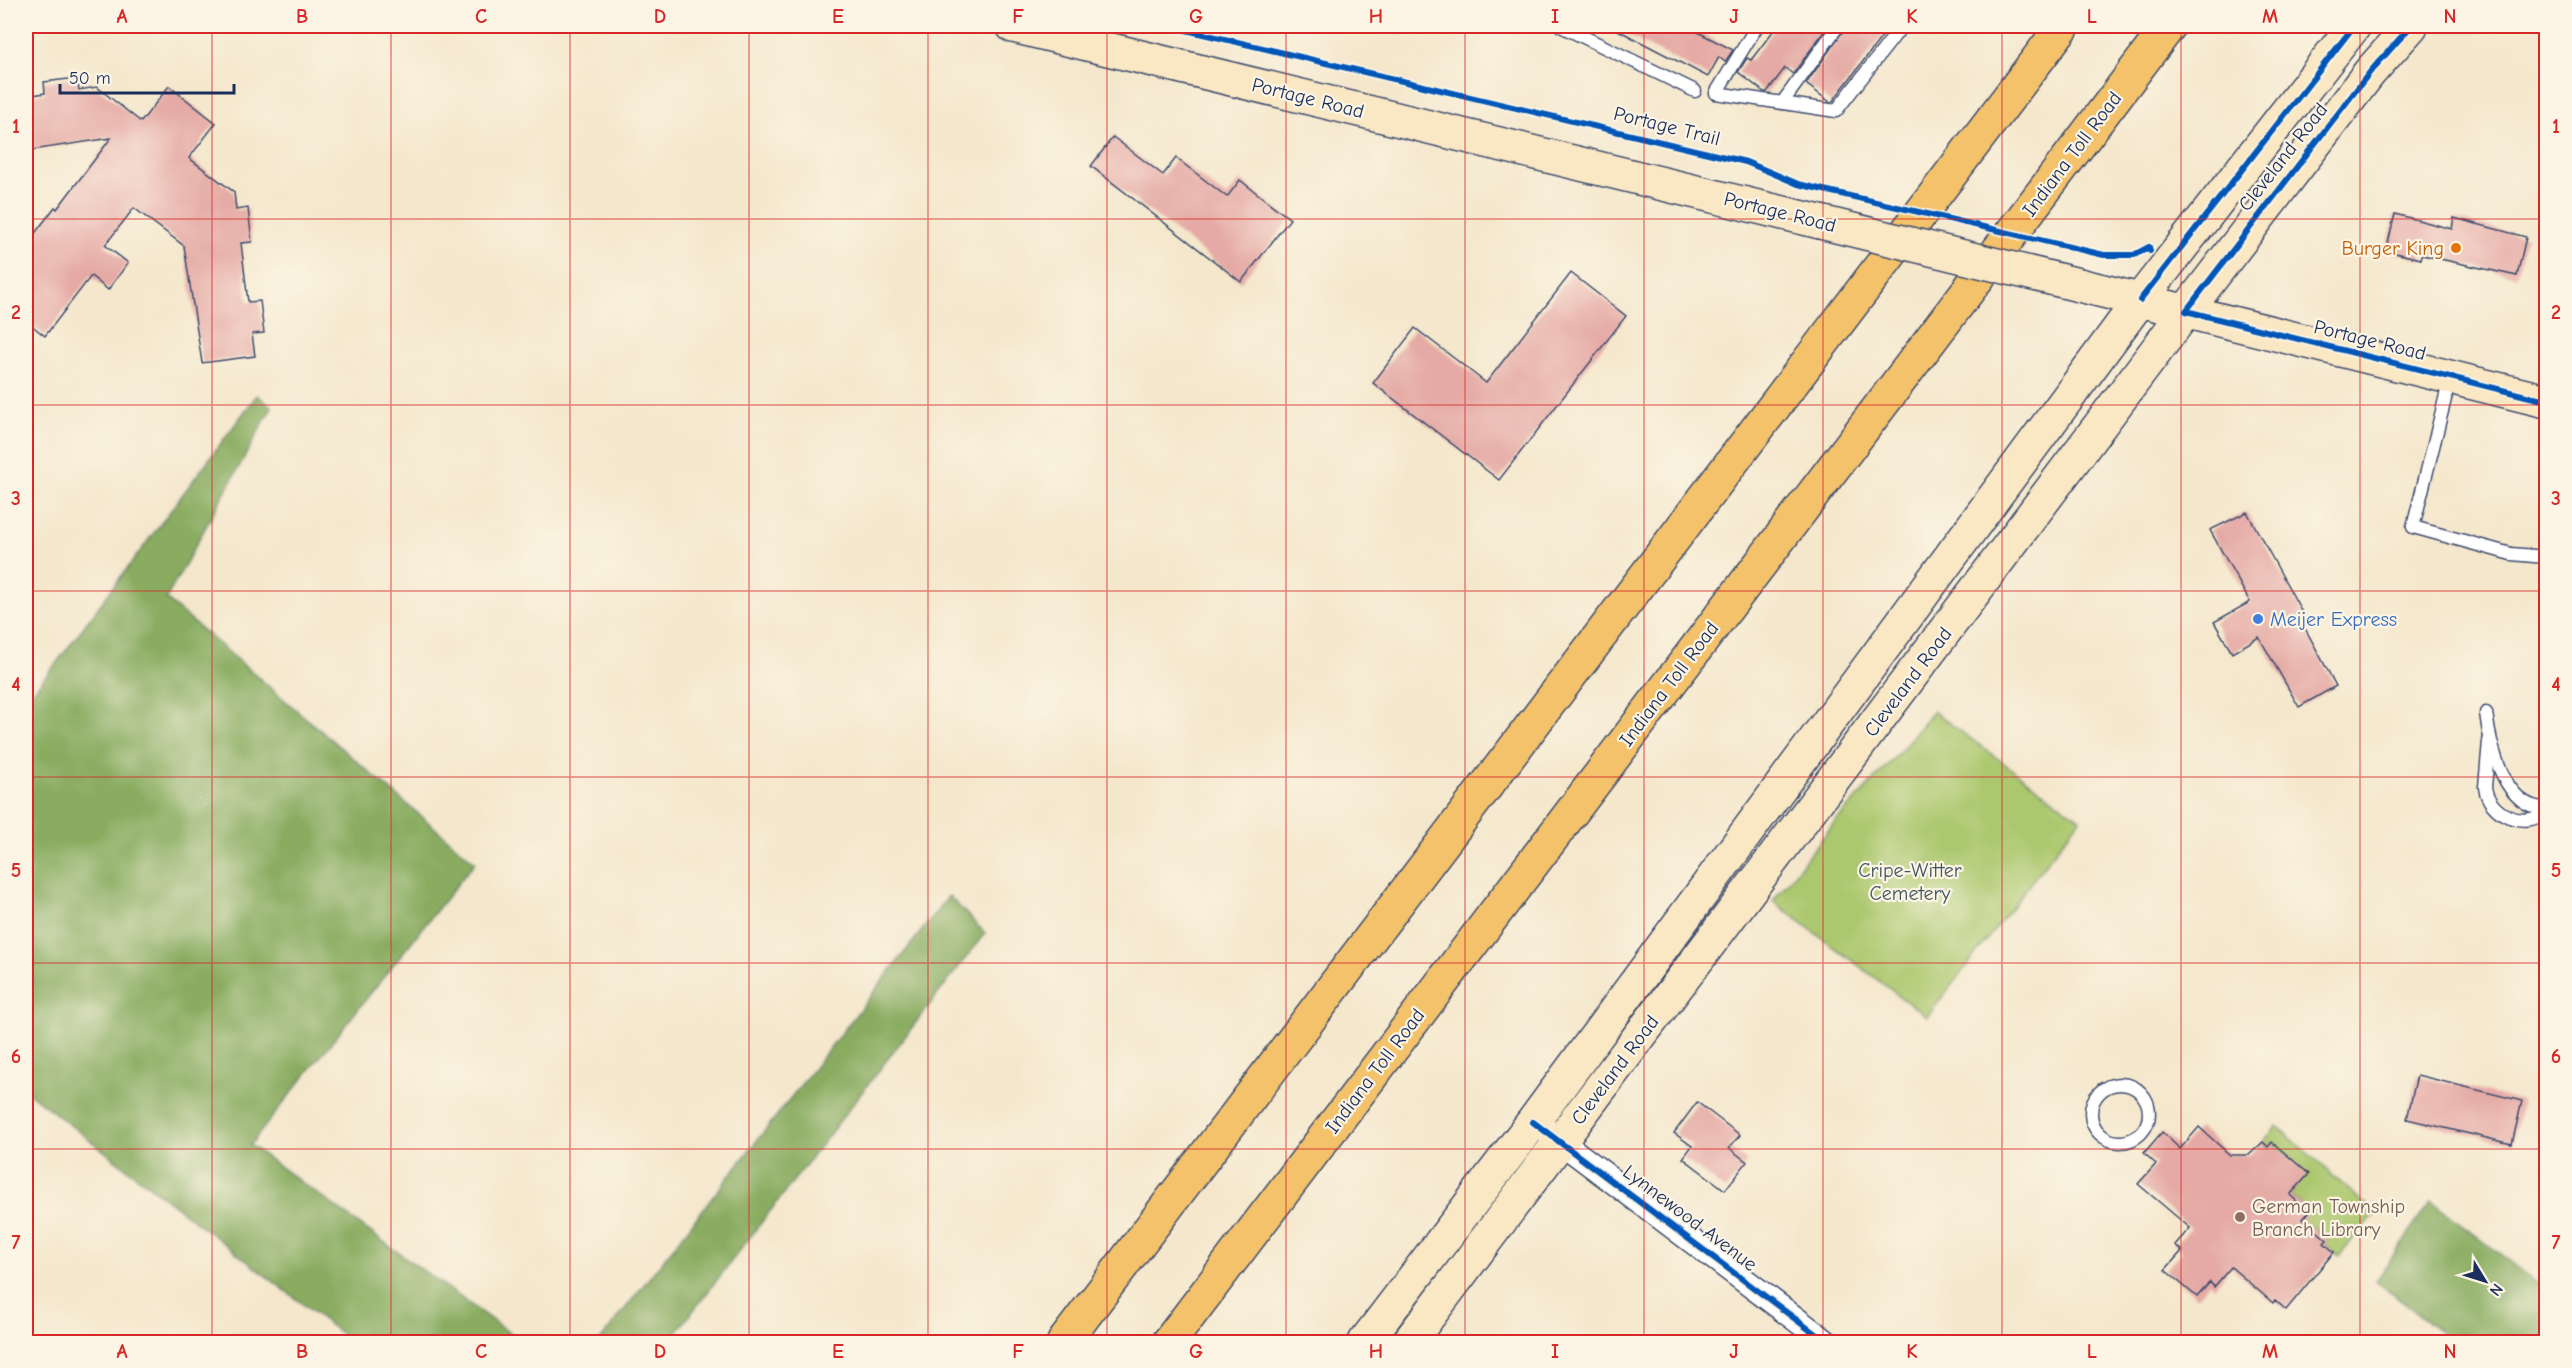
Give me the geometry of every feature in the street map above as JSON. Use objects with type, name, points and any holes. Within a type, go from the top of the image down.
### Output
[{"type":"highway","points":[[1064,1342],[2063,26]]},
{"type":"highway","name":"Indiana Toll Road","points":[[1169,1342],[2169,26]]},
{"type":"main road","name":"Portage Road","points":[[1013,26],[2547,401]]},
{"type":"main road","name":"Cleveland Road","points":[[1365,1342],[1533,1122],[2140,300],[2354,26]]},
{"type":"main road","name":"Cleveland Road","points":[[1409,1342],[1562,1142],[2186,311],[2370,72],[2411,26]]},
{"type":"street","name":"Lynnewood Avenue","points":[[1533,1122],[1826,1342]]},
{"type":"lane","points":[[1561,26],[1695,91]]},
{"type":"lane","points":[[1757,26],[1716,93],[1836,111],[1902,26]]},
{"type":"lane","points":[[1782,103],[1838,26]]},
{"type":"lane","points":[[2450,377],[2413,527],[2511,554],[2547,557]]},
{"type":"lane","points":[[2486,713],[2489,741],[2485,787],[2486,794],[2494,807],[2502,814],[2523,820],[2543,814],[2547,810]]},
{"type":"lane","points":[[2489,741],[2496,763],[2519,798],[2536,808],[2547,810]]},
{"type":"lane","points":[[2120,1082],[2137,1088],[2149,1104],[2148,1125],[2132,1140],[2113,1142],[2097,1133],[2090,1111],[2100,1090],[2120,1082]]},
{"type":"green space","points":[[257,395],[272,407],[166,599],[475,862],[250,1145],[522,1342],[352,1342],[26,1091],[26,700],[58,661]]},
{"type":"green space","name":"Cripe-Witter Cemetery","points":[[1933,711],[2080,819],[1927,1017],[1773,901],[1835,822],[1898,754]]},
{"type":"green space","points":[[949,896],[985,933],[669,1342],[599,1342]]},
{"type":"green space","points":[[2277,1126],[2376,1214],[2339,1256],[2324,1243],[2327,1239],[2311,1226],[2299,1223],[2309,1211],[2290,1195],[2308,1174],[2272,1142],[2268,1147],[2263,1142]]},
{"type":"green space","points":[[2431,1201],[2546,1289],[2546,1342],[2454,1342],[2376,1281]]},
{"type":"building","points":[[1610,26],[1686,26],[1733,50],[1725,62],[1719,57],[1708,77]]},
{"type":"building","points":[[1777,26],[1828,26],[1793,74],[1785,68],[1767,92],[1764,92],[1738,72],[1747,58],[1751,60]]},
{"type":"building","points":[[1846,26],[1890,26],[1830,102],[1806,84]]},
{"type":"building","points":[[77,78],[79,90],[97,87],[141,122],[169,86],[216,123],[189,158],[234,192],[236,210],[248,208],[252,242],[241,243],[248,302],[260,301],[264,333],[252,334],[255,356],[202,363],[184,246],[134,208],[105,245],[128,263],[108,290],[91,276],[45,336],[26,321],[26,245],[55,207],[57,209],[111,138],[26,151],[26,96],[45,93],[44,82]]},
{"type":"building","points":[[1113,137],[1163,175],[1176,158],[1227,197],[1240,180],[1290,219],[1241,282],[1091,166]]},
{"type":"building","name":"Burger King","points":[[2395,214],[2452,229],[2454,218],[2526,237],[2517,276],[2422,255],[2421,259],[2386,251]]},
{"type":"building","points":[[1571,273],[1626,316],[1499,480],[1373,383],[1415,328],[1486,383]]},
{"type":"building","points":[[2247,512],[2303,614],[2299,617],[2336,686],[2299,707],[2259,637],[2232,653],[2214,622],[2250,602],[2210,530]]},
{"type":"building","points":[[2417,1075],[2522,1101],[2512,1144],[2407,1119]]},
{"type":"building","points":[[1697,1102],[1740,1135],[1729,1148],[1747,1162],[1725,1190],[1683,1158],[1692,1146],[1674,1133]]},
{"type":"building","name":"German Township Branch Library","points":[[2199,1127],[2230,1155],[2249,1155],[2263,1142],[2268,1147],[2272,1142],[2309,1174],[2290,1195],[2309,1212],[2303,1219],[2327,1240],[2324,1243],[2334,1252],[2286,1310],[2275,1300],[2273,1303],[2231,1267],[2214,1287],[2210,1282],[2197,1297],[2165,1270],[2182,1251],[2175,1245],[2190,1228],[2138,1184],[2156,1164],[2144,1153],[2162,1132],[2180,1149]]},
{"type":"cycle path","name":"Portage Trail","points":[[1169,26],[1746,162],[1798,184],[2104,255],[2134,255],[2149,247],[2150,251]]},
{"type":"cycle path","points":[[2140,300],[2354,26]]},
{"type":"cycle path","points":[[2411,26],[2370,72],[2186,311],[2546,401]]},
{"type":"cycle path","points":[[1533,1122],[1826,1342]]},
{"type":"place","name":"Burger King","points":[[2456,248]]},
{"type":"place","name":"Meijer Express","points":[[2258,619]]},
{"type":"place","name":"German Township Branch Library","points":[[2240,1217]]}]
